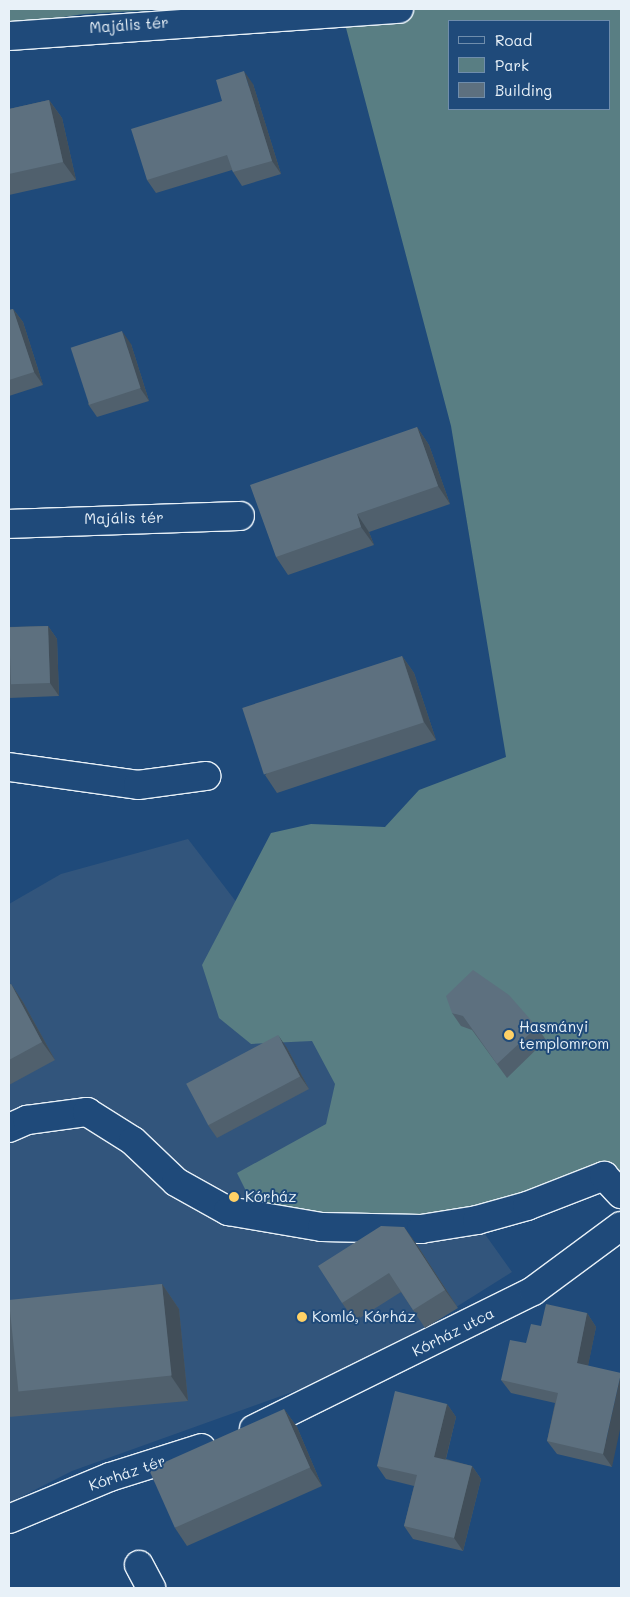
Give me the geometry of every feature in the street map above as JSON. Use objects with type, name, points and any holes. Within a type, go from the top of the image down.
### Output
[{"type":"street","name":"Majális tér","points":[[9,36],[399,9]]},
{"type":"street","name":"Majális tér","points":[[9,524],[240,516]]},
{"type":"street","points":[[9,767],[138,785],[206,776]]},
{"type":"street","points":[[9,1128],[27,1120],[88,1112],[133,1141],[176,1182],[228,1211],[322,1227],[421,1229],[477,1220],[526,1206],[604,1176],[621,1194]]},
{"type":"street","name":"Kórház utca","points":[[276,1420],[534,1291],[621,1226]]},
{"type":"street","name":"Kórház tér","points":[[9,1519],[110,1478],[276,1420]]},
{"type":"shaded area","name":"Kórház","points":[[188,839],[405,1122],[512,1272],[359,1368],[72,1471],[9,1503],[9,904],[61,874]]},
{"type":"green space","points":[[9,9],[170,9],[84,14],[9,25]]},
{"type":"green space","points":[[341,9],[621,9],[621,1184],[433,1225],[293,1214],[250,1199],[237,1173],[326,1124],[335,1084],[312,1041],[251,1044],[219,1018],[202,965],[271,833],[311,824],[385,827],[419,790],[506,757],[451,426]]},
{"type":"building","points":[[244,71],[272,161],[233,172],[227,155],[147,180],[131,129],[222,101],[216,80]]},
{"type":"building","points":[[49,100],[63,162],[9,174],[9,109]]},
{"type":"building","points":[[13,309],[34,372],[9,380],[9,310]]},
{"type":"building","points":[[122,331],[141,388],[89,405],[71,348]]},
{"type":"building","points":[[417,427],[438,486],[357,514],[361,527],[276,557],[250,485]]},
{"type":"building","points":[[48,626],[50,683],[11,684],[9,627]]},
{"type":"building","points":[[402,656],[424,723],[264,774],[242,708]]},
{"type":"building","name":"Hasmányi templomrom","points":[[473,970],[509,995],[537,1027],[497,1064],[463,1016],[452,1013],[446,996]]},
{"type":"building","points":[[11,984],[42,1042],[9,1060],[9,985]]},
{"type":"building","points":[[278,1035],[300,1076],[208,1125],[186,1084]]},
{"type":"building","points":[[381,1226],[404,1227],[445,1290],[413,1310],[389,1273],[342,1303],[318,1266]]},
{"type":"building","points":[[162,1284],[172,1375],[18,1392],[9,1300]]},
{"type":"building","points":[[546,1304],[587,1313],[577,1363],[621,1373],[603,1454],[547,1441],[558,1393],[501,1380],[510,1340],[526,1343],[531,1324],[541,1326]]},
{"type":"building","points":[[395,1391],[447,1404],[434,1457],[472,1466],[454,1538],[404,1526],[417,1475],[377,1466]]},
{"type":"building","points":[[284,1409],[310,1467],[175,1528],[149,1469]]},
{"type":"place","name":"Hasmányi templomrom","points":[[509,1035]]},
{"type":"place","name":"Kórház","points":[[234,1197]]},
{"type":"place","name":"Komló, Kórház","points":[[302,1317]]}]
